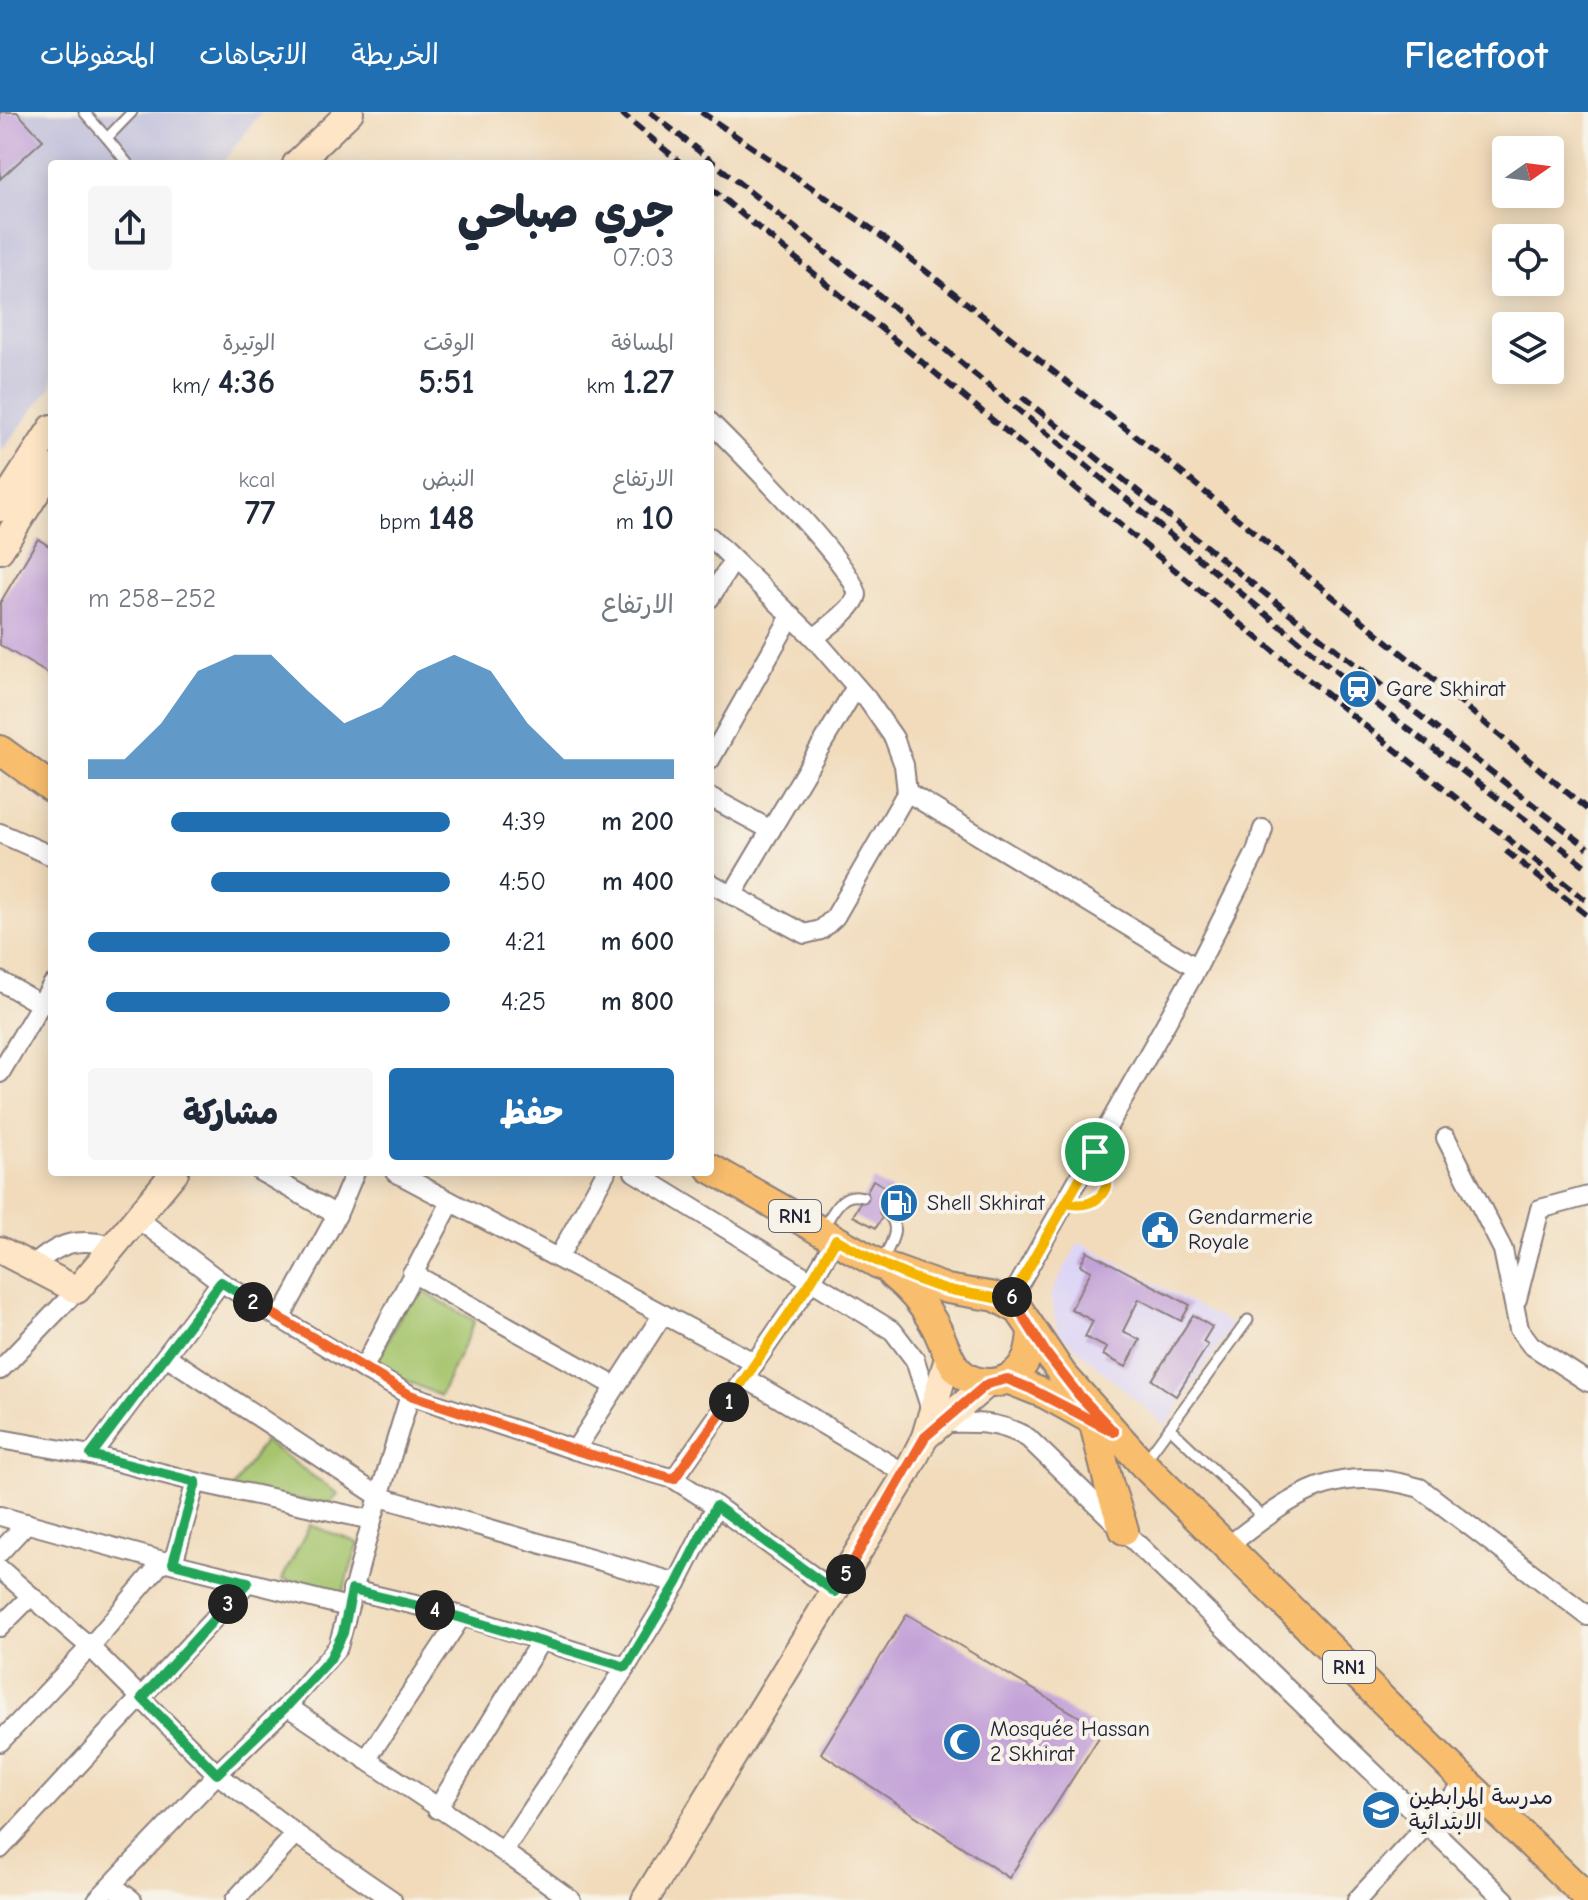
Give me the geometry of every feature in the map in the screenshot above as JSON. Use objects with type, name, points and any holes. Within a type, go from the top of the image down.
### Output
[{"type":"main road","points":[[0,750],[48,786]]},
{"type":"main road","points":[[0,770],[48,788]]},
{"type":"main road","name":"RN1","points":[[714,1170],[880,1265],[922,1281],[996,1299],[1019,1310],[1104,1426],[1588,1898]]},
{"type":"main road","name":"RN1","points":[[880,1265],[918,1300],[964,1376],[1045,1394],[1104,1426]]},
{"type":"main road","points":[[947,1352],[945,1332],[958,1308],[969,1300],[996,1299]]},
{"type":"main road","points":[[997,1382],[1018,1371],[1027,1360],[1032,1331]]},
{"type":"main road","points":[[1104,1426],[1109,1485],[1124,1530]]},
{"type":"street","points":[[300,160],[350,112]]},
{"type":"street","points":[[714,426],[840,560],[857,586],[857,596],[851,605],[814,638]]},
{"type":"street","points":[[0,508],[48,434]]},
{"type":"street","points":[[0,550],[48,474]]},
{"type":"street","points":[[714,541],[814,638],[856,687],[894,738],[904,765],[907,792],[835,917],[821,930],[805,934],[714,885]]},
{"type":"street","points":[[714,592],[733,561]]},
{"type":"street","points":[[714,753],[791,616]]},
{"type":"street","points":[[732,895],[856,687]]},
{"type":"street","points":[[907,792],[1197,968]]},
{"type":"street","points":[[714,799],[771,830]]},
{"type":"street","points":[[996,1299],[1066,1203],[1095,1152],[1197,968],[1256,852],[1263,829]]},
{"type":"street","points":[[0,833],[48,854]]},
{"type":"street","points":[[0,981],[40,1004]]},
{"type":"street","points":[[0,1073],[48,991]]},
{"type":"street","points":[[1446,1138],[1503,1250],[1519,1329],[1531,1345],[1588,1382]]},
{"type":"street","points":[[0,1370],[77,1290],[172,1176]]},
{"type":"street","points":[[268,1176],[337,1215]]},
{"type":"street","points":[[280,1319],[337,1215],[353,1176]]},
{"type":"street","points":[[402,1176],[663,1314],[906,1474]]},
{"type":"street","points":[[558,1258],[604,1176]]},
{"type":"street","points":[[641,1176],[883,1323],[902,1339],[920,1372],[933,1424]]},
{"type":"street","points":[[1514,1309],[1540,1209],[1588,1196]]},
{"type":"street","points":[[363,1369],[451,1202]]},
{"type":"street","points":[[137,1218],[221,1282],[410,1395],[674,1479],[835,1592]]},
{"type":"street","points":[[674,1479],[812,1280],[828,1235]]},
{"type":"street","points":[[32,1267],[45,1255],[73,1242],[92,1241],[113,1246]]},
{"type":"street","points":[[0,1250],[77,1290]]},
{"type":"street","points":[[412,1273],[615,1386]]},
{"type":"street","points":[[91,1455],[221,1282]]},
{"type":"street","points":[[575,1450],[663,1314]]},
{"type":"street","points":[[645,1900],[906,1474],[933,1424],[947,1352]]},
{"type":"street","points":[[166,1356],[380,1497],[677,1583]]},
{"type":"street","points":[[933,1424],[997,1382]]},
{"type":"street","points":[[97,1900],[217,1774],[287,1706],[338,1647],[410,1395]]},
{"type":"street","points":[[933,1424],[987,1422],[1028,1438],[1505,1900]]},
{"type":"street","points":[[0,1439],[91,1455],[196,1482],[372,1520]]},
{"type":"street","points":[[1228,1546],[1297,1496],[1336,1481],[1376,1478],[1420,1488],[1588,1616]]},
{"type":"street","points":[[0,1742],[168,1562],[196,1482]]},
{"type":"street","points":[[504,1850],[626,1667],[677,1583],[716,1506]]},
{"type":"street","points":[[0,1516],[248,1582],[462,1616],[626,1667]]},
{"type":"street","points":[[0,1552],[27,1523]]},
{"type":"street","points":[[0,1569],[90,1647],[217,1774],[386,1898]]},
{"type":"street","points":[[0,1849],[248,1582]]},
{"type":"street","points":[[0,1627],[31,1596]]},
{"type":"street","points":[[366,1760],[462,1616]]},
{"type":"street","points":[[437,1809],[540,1642]]},
{"type":"street","points":[[287,1706],[437,1809],[504,1850],[571,1900]]},
{"type":"street","points":[[1357,1900],[1466,1782]]},
{"type":"street","points":[[235,1900],[296,1834]]},
{"type":"street","points":[[112,1885],[132,1900]]},
{"type":"lane","points":[[84,112],[125,160]]},
{"type":"lane","points":[[107,138],[132,112]]},
{"type":"lane","points":[[1066,1203],[1078,1206],[1090,1204],[1107,1185],[1108,1173],[1095,1152]]},
{"type":"lane","points":[[828,1235],[842,1199],[852,1195],[863,1197]]},
{"type":"lane","points":[[880,1265],[895,1233],[894,1221],[885,1212]]},
{"type":"lane","points":[[1143,1464],[1248,1320]]},
{"type":"lane","points":[[1170,1428],[1264,1518]]},
{"type":"shaded area","points":[[0,112],[261,112],[225,160],[48,160],[48,390],[0,453]]},
{"type":"shaded area","points":[[1079,1242],[1232,1325],[1166,1426],[1058,1332],[1050,1295]]},
{"type":"green space","points":[[415,1287],[475,1321],[440,1396],[375,1366]]},
{"type":"green space","points":[[264,1441],[338,1494],[330,1504],[232,1490]]},
{"type":"green space","points":[[310,1525],[359,1543],[342,1594],[282,1579]]},
{"type":"building","points":[[0,112],[17,112],[43,140],[0,179]]},
{"type":"building","points":[[38,539],[48,545],[48,674],[0,645],[0,603]]},
{"type":"building","points":[[873,1180],[896,1193],[876,1228],[853,1216]]},
{"type":"building","points":[[1087,1251],[1190,1305],[1181,1321],[1139,1299],[1123,1331],[1140,1340],[1126,1367],[1103,1355],[1107,1348],[1085,1337],[1093,1321],[1071,1309],[1091,1271],[1080,1265]]},
{"type":"building","points":[[1193,1315],[1212,1327],[1203,1342],[1208,1345],[1176,1396],[1152,1380]]},
{"type":"building","name":"Mosquée Hassan 2 Skhirat","points":[[907,1614],[1103,1731],[1009,1878],[821,1753]]},
{"type":"railway","points":[[620,112],[677,160]]},
{"type":"railway","points":[[650,112],[710,160]]},
{"type":"railway","points":[[701,112],[876,232],[1161,456],[1588,810]]},
{"type":"railway","points":[[714,163],[1367,697],[1588,868]]},
{"type":"railway","points":[[714,191],[1354,717],[1588,902]]},
{"type":"railway","points":[[1022,397],[1230,566],[1588,848]]},
{"type":"railway","points":[[1506,851],[1588,916]]},
{"type":"place","name":"Gare Skhirat","points":[[1358,689]]},
{"type":"place","name":"Shell Skhirat","points":[[899,1203]]},
{"type":"place","name":"Gendarmerie Royale","points":[[1160,1230]]},
{"type":"place","name":"Mosquée Hassan 2 Skhirat","points":[[962,1742]]},
{"type":"place","name":"مدرسة المرابطين الابتدائية","points":[[1381,1810]]},
{"type":"route","points":[[1095,1152],[1009,1302],[947,1289],[913,1278],[880,1265],[836,1239],[812,1280],[674,1479],[410,1395],[221,1282],[91,1455],[196,1482],[173,1563],[248,1582],[142,1698],[217,1774],[330,1659],[343,1633],[352,1590],[462,1616],[626,1667],[677,1583],[716,1506],[835,1592],[925,1437],[987,1384],[1007,1379],[1045,1394],[1114,1432],[1078,1394],[1046,1353],[1019,1310],[1009,1302],[1066,1203],[1078,1206],[1090,1204],[1107,1185],[1108,1173],[1095,1152]]}]
